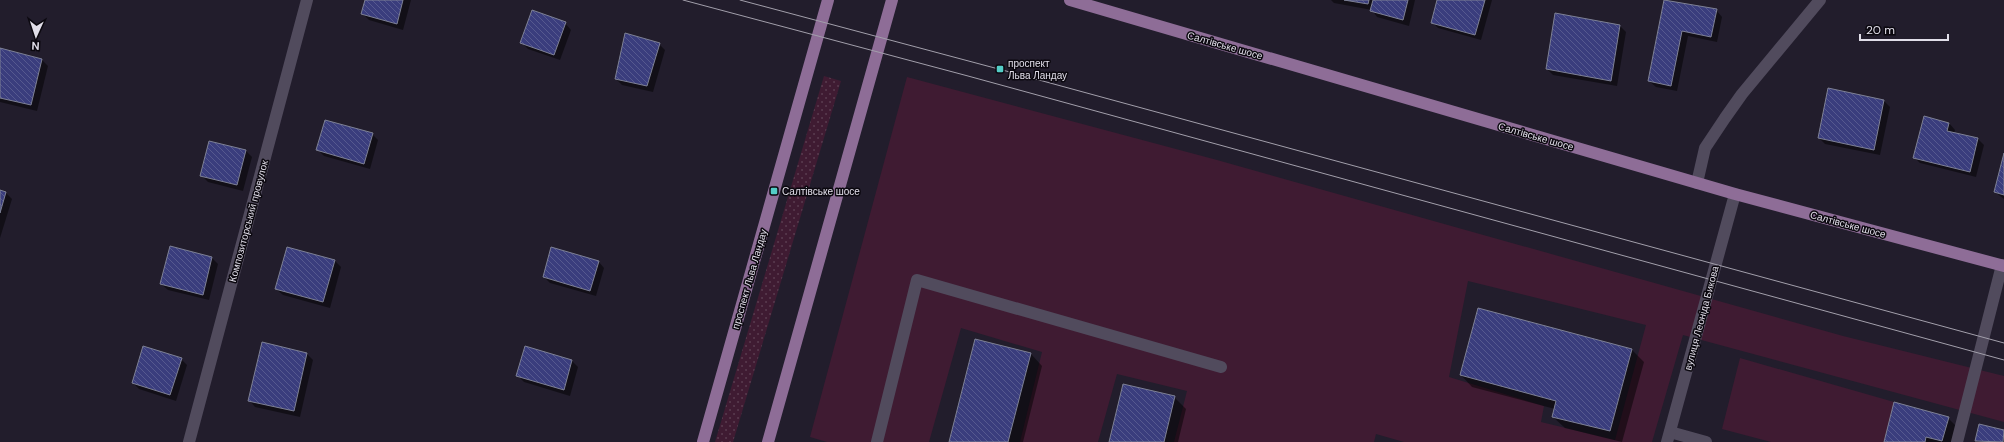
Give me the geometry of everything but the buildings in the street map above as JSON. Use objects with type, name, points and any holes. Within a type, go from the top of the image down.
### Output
[{"type":"main road","name":"проспект Льва Ландау","points":[[703,442],[828,0]]},
{"type":"main road","points":[[768,442],[892,0]]},
{"type":"main road","name":"Салтівське шосе","points":[[1070,0],[1735,194],[2003,265]]},
{"type":"street","name":"Композиторський провулок","points":[[188,442],[306,0]]},
{"type":"street","points":[[1697,183],[1705,148],[1725,118],[1742,94],[1820,0]]},
{"type":"street","name":"вулиця Леоніда Бикова","points":[[1669,437],[1735,194]]},
{"type":"street","points":[[1957,442],[2003,265]]},
{"type":"street","points":[[877,442],[917,280],[1221,367]]},
{"type":"street","points":[[1669,437],[1706,442]]},
{"type":"shaded area","points":[[824,76],[841,81],[733,442],[715,442]]},
{"type":"shaded area","points":[[907,77],[1217,160],[1843,336],[2004,376],[2004,422],[1683,335],[1652,442],[1404,442],[1376,434],[1374,442],[1174,442],[1187,391],[1117,374],[1098,442],[1020,442],[1042,352],[961,328],[929,442],[827,442],[810,437]],"holes":[[[1468,281],[1646,325],[1615,440],[1541,422],[1544,406],[1449,377]]]},
{"type":"shaded area","points":[[1740,358],[1894,402],[1884,442],[1771,442],[1722,429]]},
{"type":"tram line","points":[[683,0],[968,76],[2004,360]]},
{"type":"tram line","points":[[740,0],[2004,343]]},
{"type":"place","name":"проспект Льва Ландау","points":[[1000,69]]},
{"type":"place","name":"Салтівське шосе","points":[[774,191]]}]
